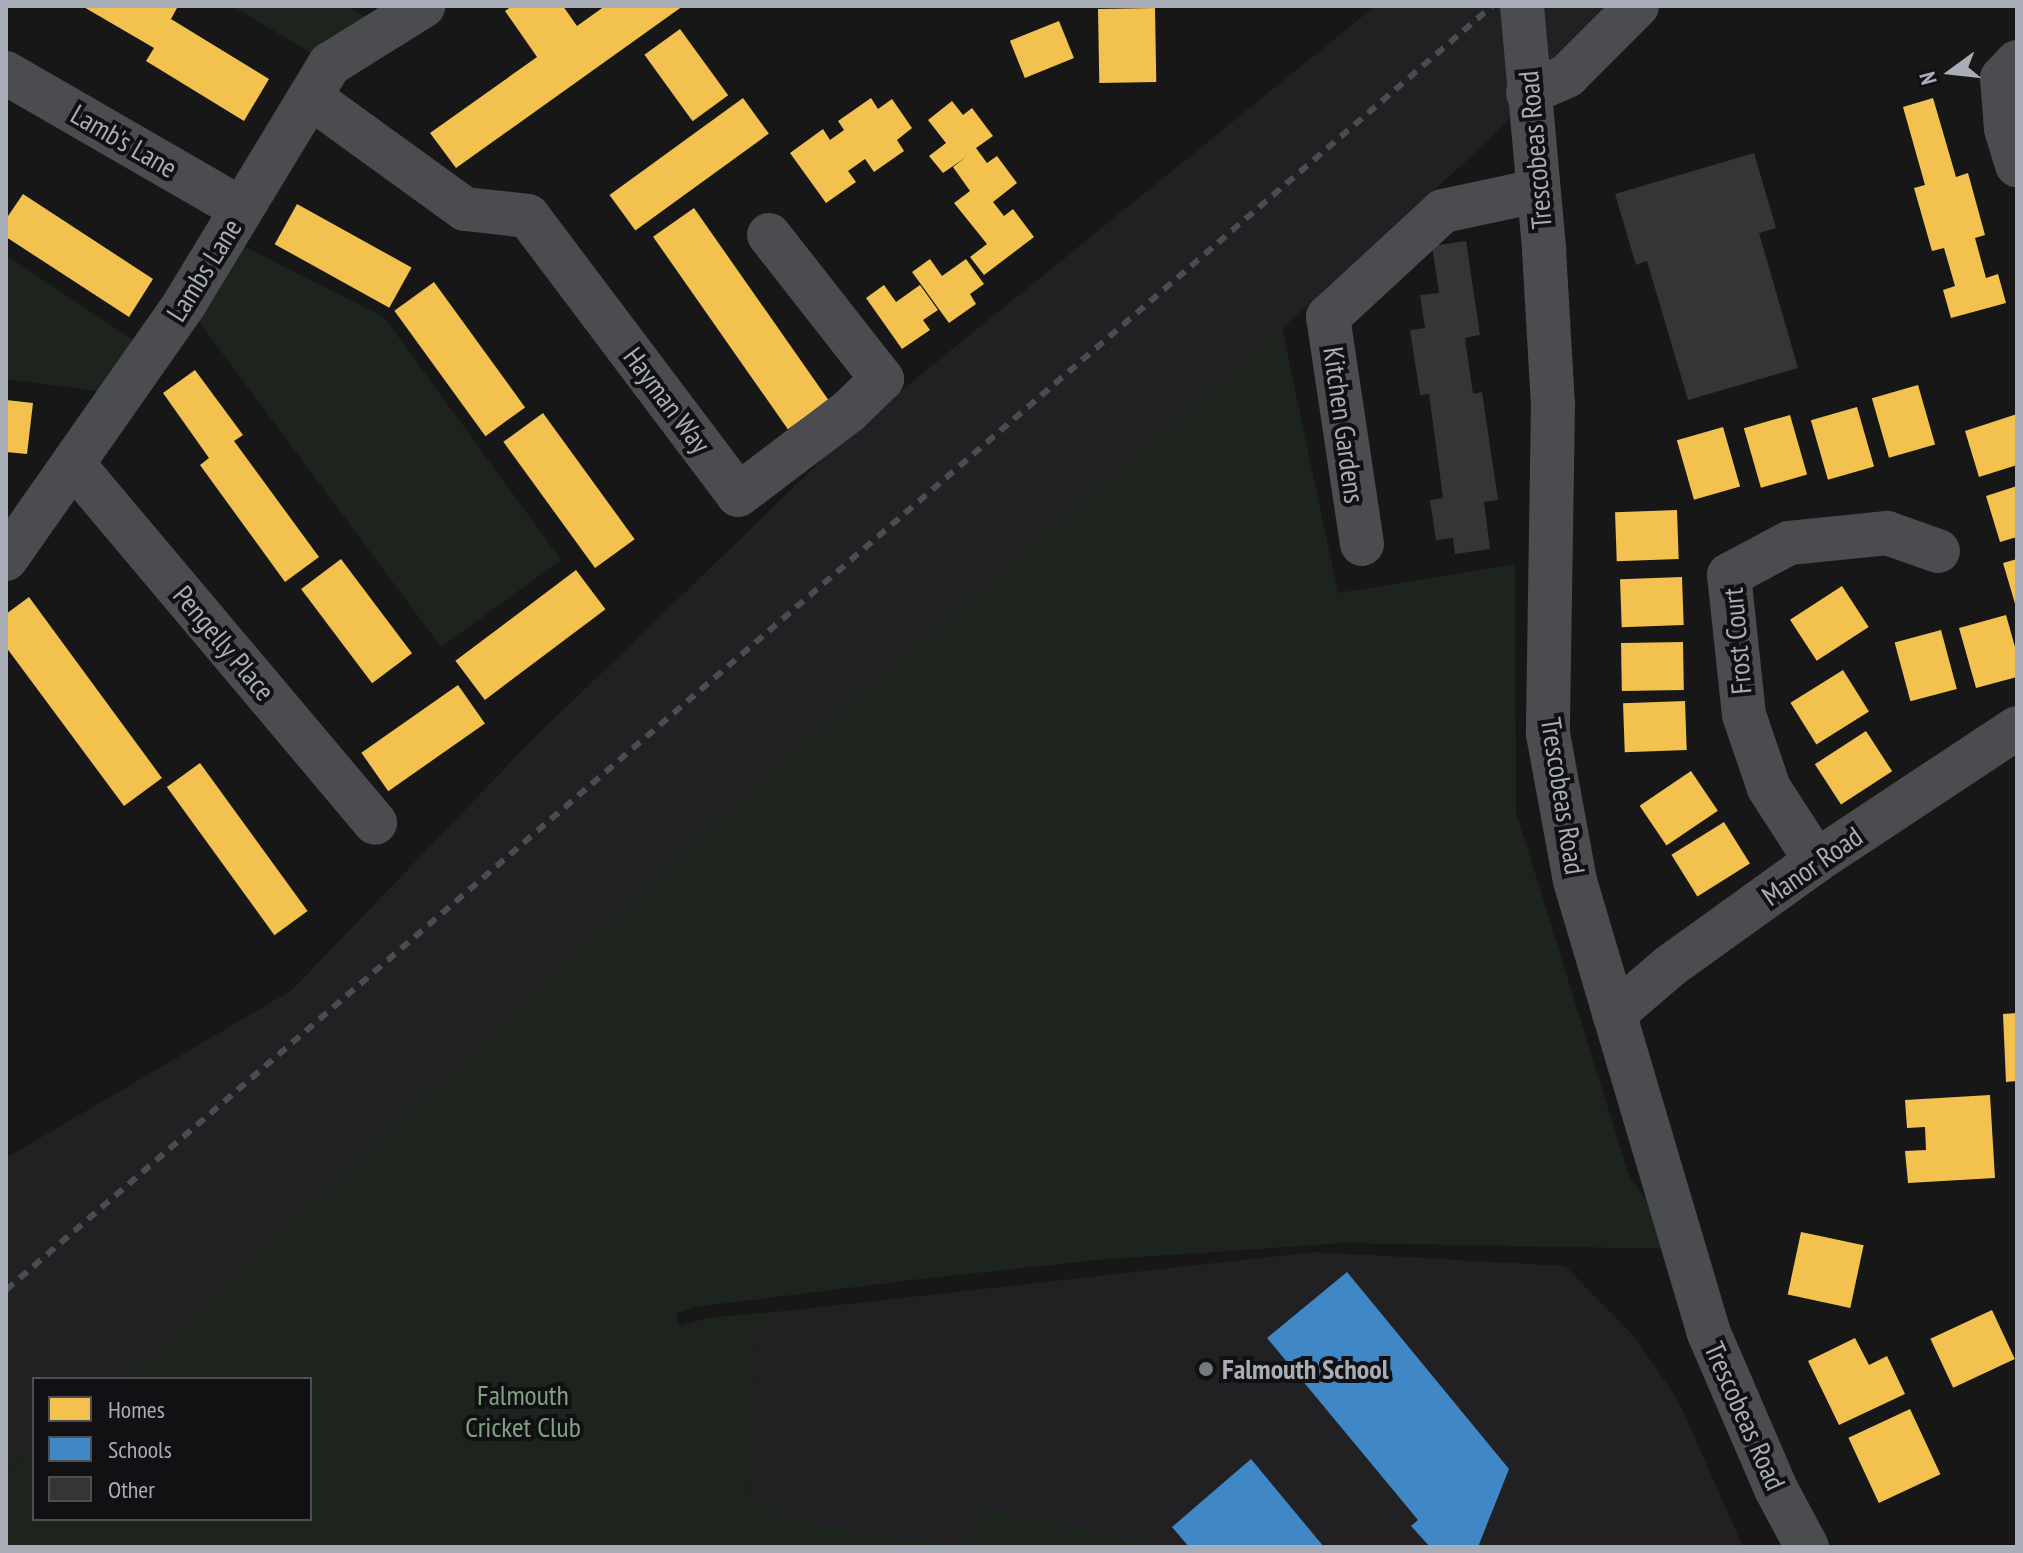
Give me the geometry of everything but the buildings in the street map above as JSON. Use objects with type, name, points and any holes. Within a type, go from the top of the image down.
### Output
[{"type":"street","name":"Lambs Lane","points":[[6,559],[185,303],[330,64],[423,6]]},
{"type":"street","name":"Trescobeas Road","points":[[1522,6],[1544,250],[1553,404],[1548,734],[1575,881],[1708,1331],[1776,1489],[1807,1547]]},
{"type":"street","points":[[1528,93],[1567,76],[1637,6]]},
{"type":"street","points":[[2017,62],[2002,78],[2006,129],[2017,165]]},
{"type":"street","name":"Lamb's Lane","points":[[6,73],[242,209]]},
{"type":"street","name":"Hayman Way","points":[[310,97],[465,209],[528,216],[738,495],[849,411],[882,379],[769,235]]},
{"type":"street","name":"Kitchen Gardens","points":[[1362,544],[1328,317],[1443,211],[1537,191]]},
{"type":"street","name":"Pengelly Place","points":[[73,464],[375,823]]},
{"type":"street","name":"Frost Court","points":[[1816,861],[1769,788],[1744,715],[1729,575],[1789,543],[1887,533],[1938,551]]},
{"type":"street","name":"Manor Road","points":[[1614,1014],[1670,966],[1816,861],[2017,728]]},
{"type":"shaded area","points":[[1375,6],[1627,6],[1570,56],[1488,141],[145,1363],[128,1377],[32,1377],[32,1452],[6,1472],[6,1158],[292,990],[531,741],[854,429]]},
{"type":"shaded area","name":"Falmouth School","points":[[1314,1252],[1565,1266],[1634,1336],[1679,1402],[1743,1547],[743,1547],[751,1503],[756,1332],[784,1311]]},
{"type":"green space","points":[[232,6],[348,6],[385,29],[330,64]]},
{"type":"green space","points":[[225,237],[384,317],[561,560],[441,647],[185,303]]},
{"type":"green space","points":[[6,255],[151,352],[121,394],[6,379]]},
{"type":"green space","name":"Falmouth Cricket Club","points":[[1282,328],[1338,593],[1515,564],[1516,812],[1629,1176],[1681,1249],[1343,1243],[1097,1260],[695,1307],[676,1314],[679,1326],[707,1318],[784,1311],[756,1333],[751,1503],[775,1507],[774,1518],[958,1547],[6,1547],[6,1472],[32,1452],[32,1521],[312,1521],[312,1377],[127,1377],[756,783]]},
{"type":"green space","points":[[976,1507],[1138,1540],[1144,1547],[966,1547]]},
{"type":"railway","points":[[6,1290],[1492,6]]},
{"type":"place","name":"Falmouth School","points":[[1206,1369]]}]
